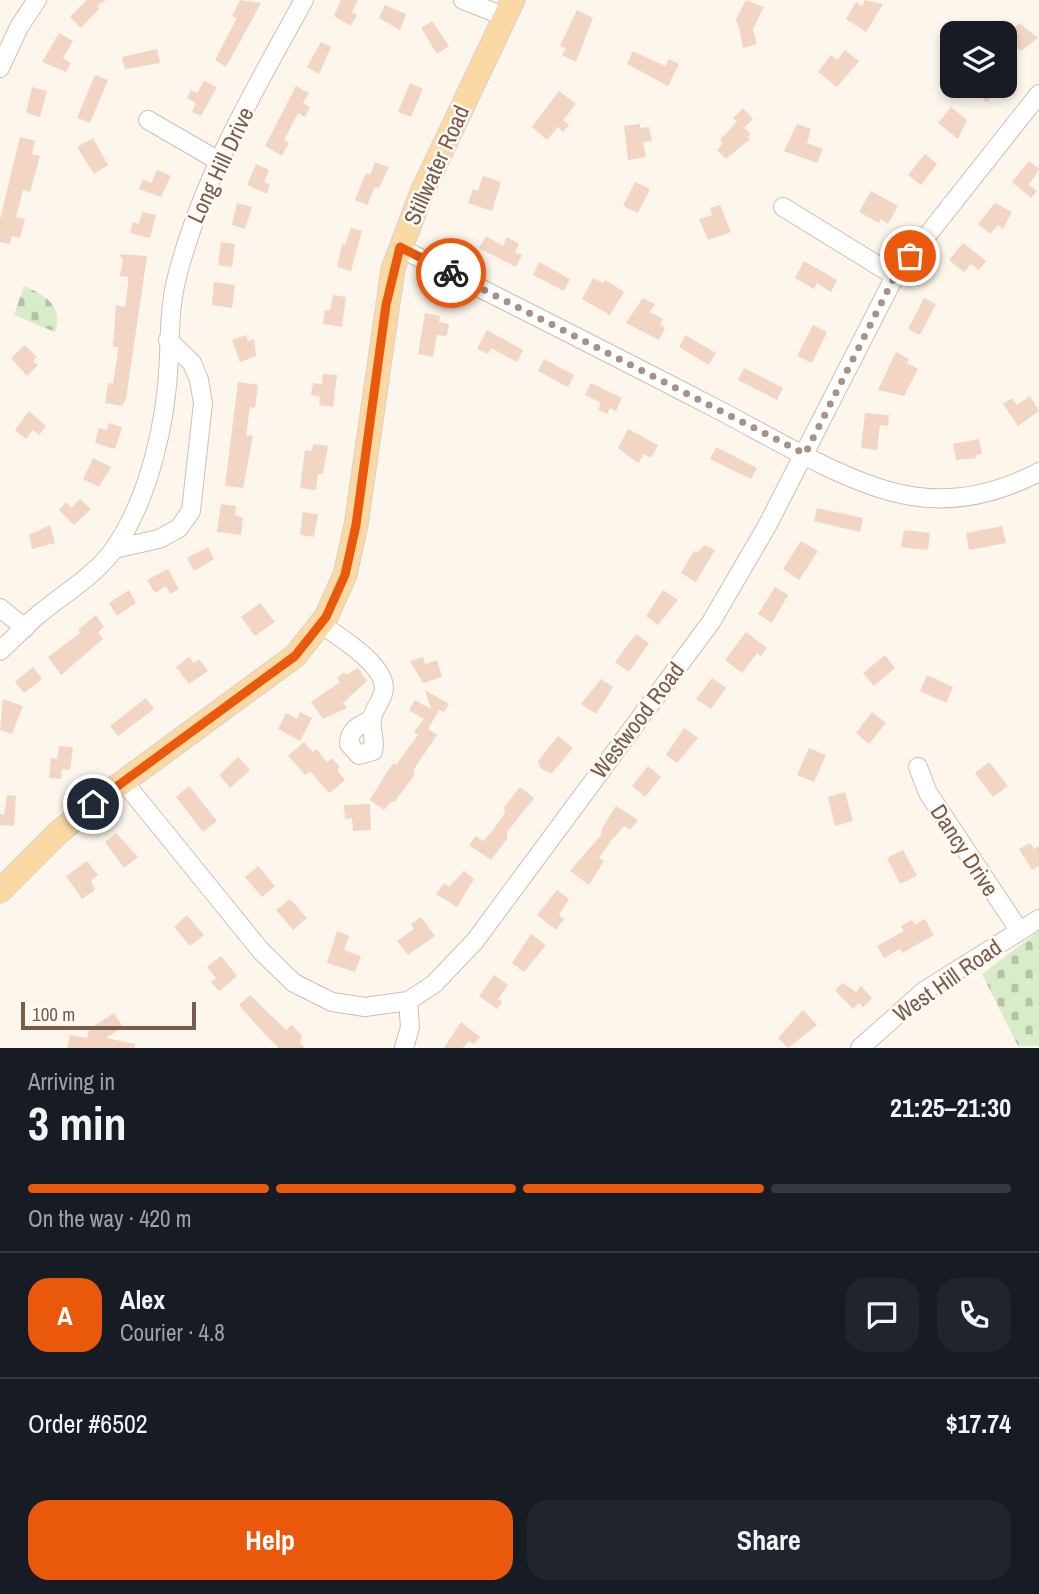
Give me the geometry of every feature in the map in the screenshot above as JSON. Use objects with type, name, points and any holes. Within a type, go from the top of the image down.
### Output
[{"type":"main road","name":"Stillwater Road","points":[[0,891],[58,832],[295,656],[321,624],[345,575],[356,525],[386,305],[400,247],[453,123],[510,9]]},
{"type":"street","points":[[0,68],[19,27],[37,0]]},
{"type":"street","name":"Long Hill Drive","points":[[0,652],[24,628],[96,569],[114,549],[134,510],[162,436],[169,313],[194,217],[217,160],[304,0]]},
{"type":"street","points":[[463,0],[510,9]]},
{"type":"street","name":"Westwood Road","points":[[124,782],[253,941],[294,983],[332,1002],[365,1007],[408,1001],[434,984],[475,941],[711,622],[805,454],[895,276],[1039,94]]},
{"type":"street","points":[[148,120],[217,160]]},
{"type":"street","points":[[783,207],[895,276]]},
{"type":"street","points":[[400,247],[805,454],[882,489],[935,499],[977,496],[1015,484],[1039,472]]},
{"type":"street","points":[[114,549],[159,539],[179,528],[191,511],[204,403],[192,363],[168,340]]},
{"type":"street","points":[[0,608],[24,628]]},
{"type":"street","points":[[321,624],[370,662],[382,677],[383,692],[372,719]]},
{"type":"street","name":"Dancy Drive","points":[[918,767],[928,793],[1019,930]]},
{"type":"street","name":"West Hill Road","points":[[860,1048],[924,991],[1039,919]]},
{"type":"street","points":[[404,1048],[410,1027],[408,1001]]},
{"type":"green space","points":[[24,286],[39,293],[55,308],[55,332],[14,315]]},
{"type":"green space","points":[[1039,931],[1039,1046],[1018,1046],[982,974]]},
{"type":"building","points":[[87,0],[106,0],[97,6],[99,9],[81,28],[70,17]]},
{"type":"building","points":[[240,0],[261,3],[226,67],[215,60],[237,18],[232,16]]},
{"type":"building","points":[[341,0],[358,0],[352,12],[357,15],[351,26],[334,16]]},
{"type":"building","points":[[746,0],[764,7],[753,29],[757,44],[743,48],[738,23],[735,21]]},
{"type":"building","points":[[865,0],[883,4],[866,32],[846,19],[856,2],[862,6]]},
{"type":"building","points":[[385,5],[406,14],[400,30],[379,18]]},
{"type":"building","points":[[577,10],[593,18],[576,62],[562,55],[566,48],[560,46]]},
{"type":"building","points":[[432,21],[449,46],[437,54],[421,28]]},
{"type":"building","points":[[1019,23],[1038,38],[1021,51],[1017,48]]},
{"type":"building","points":[[59,33],[73,41],[63,58],[71,63],[66,72],[42,62]]},
{"type":"building","points":[[321,42],[331,47],[319,74],[307,67]]},
{"type":"building","points":[[157,49],[160,63],[125,69],[122,57]]},
{"type":"building","points":[[845,50],[859,61],[837,87],[818,72],[831,55],[837,60]]},
{"type":"building","points":[[633,51],[665,66],[669,59],[679,64],[668,86],[627,64]]},
{"type":"building","points":[[95,75],[108,80],[90,123],[77,118]]},
{"type":"building","points":[[204,81],[217,87],[201,116],[192,112],[196,103],[187,98],[191,90],[197,93]]},
{"type":"building","points":[[410,83],[423,89],[411,117],[398,112]]},
{"type":"building","points":[[296,86],[309,93],[303,103],[310,107],[305,117],[298,113],[284,140],[289,143],[282,156],[265,146]]},
{"type":"building","points":[[32,87],[47,91],[40,117],[26,113]]},
{"type":"building","points":[[559,91],[576,104],[563,120],[569,125],[563,132],[558,127],[547,140],[532,127]]},
{"type":"building","points":[[951,107],[967,120],[958,139],[938,123]]},
{"type":"building","points":[[743,108],[753,119],[744,128],[751,134],[747,137],[750,139],[726,159],[717,150],[723,143],[720,140],[737,121],[733,118]]},
{"type":"building","points":[[640,124],[640,128],[649,127],[652,141],[643,142],[646,157],[628,160],[624,126]]},
{"type":"building","points":[[797,124],[811,129],[807,143],[823,149],[817,163],[784,151]]},
{"type":"building","points":[[20,137],[35,141],[32,154],[40,156],[30,192],[23,190],[16,217],[25,219],[20,238],[12,236],[10,244],[0,242],[0,219]]},
{"type":"building","points":[[93,138],[108,165],[94,174],[77,147]]},
{"type":"building","points":[[925,154],[937,164],[921,185],[908,175]]},
{"type":"building","points":[[1029,161],[1039,169],[1029,185],[1037,191],[1031,198],[1012,182]]},
{"type":"building","points":[[375,162],[389,167],[367,205],[355,200],[366,173],[370,175]]},
{"type":"building","points":[[256,164],[269,170],[264,182],[270,185],[267,194],[247,185]]},
{"type":"building","points":[[157,170],[171,176],[161,197],[139,189],[143,179],[151,183]]},
{"type":"building","points":[[483,176],[501,182],[492,211],[468,203],[473,189],[478,191]]},
{"type":"building","points":[[635,182],[650,189],[638,213],[623,206]]},
{"type":"building","points":[[871,191],[898,206],[888,224],[881,219],[879,223],[859,212]]},
{"type":"building","points":[[237,203],[252,207],[245,229],[232,225]]},
{"type":"building","points":[[995,203],[1012,212],[1003,229],[998,225],[990,234],[978,224]]},
{"type":"building","points":[[720,205],[731,232],[708,240],[699,219],[712,215],[710,208]]},
{"type":"building","points":[[142,212],[156,215],[150,238],[130,233],[133,222],[139,224]]},
{"type":"building","points":[[351,228],[362,231],[351,271],[337,267],[342,244],[345,245]]},
{"type":"building","points":[[486,236],[503,246],[507,237],[519,244],[515,252],[522,255],[516,267],[479,248]]},
{"type":"building","points":[[221,242],[235,244],[232,267],[218,265]]},
{"type":"building","points":[[963,243],[986,261],[979,270],[971,264],[964,272],[949,260]]},
{"type":"building","points":[[119,254],[147,256],[126,399],[122,406],[105,403],[108,383],[113,384],[117,359],[118,347],[113,347],[116,305],[125,307],[128,284],[128,277],[120,276],[123,260]]},
{"type":"building","points":[[804,261],[837,280],[831,292],[817,283],[814,289],[795,278]]},
{"type":"building","points":[[539,262],[570,279],[564,291],[533,275]]},
{"type":"building","points":[[593,278],[603,283],[605,280],[624,292],[610,315],[582,299]]},
{"type":"building","points":[[214,282],[235,285],[232,308],[212,305]]},
{"type":"building","points":[[333,295],[346,297],[342,327],[323,324],[325,310],[330,311]]},
{"type":"building","points":[[643,298],[655,304],[650,312],[663,319],[660,325],[665,328],[659,340],[626,323]]},
{"type":"building","points":[[924,298],[936,304],[920,335],[908,329]]},
{"type":"building","points":[[425,313],[440,316],[439,322],[449,324],[447,336],[437,335],[433,357],[418,354]]},
{"type":"building","points":[[813,325],[827,332],[812,363],[797,356]]},
{"type":"building","points":[[487,330],[523,350],[517,362],[491,348],[488,354],[477,349]]},
{"type":"building","points":[[246,335],[248,341],[254,339],[256,356],[240,362],[232,340]]},
{"type":"building","points":[[685,335],[716,353],[709,365],[679,347]]},
{"type":"building","points":[[25,345],[37,357],[33,361],[38,365],[27,376],[11,358]]},
{"type":"building","points":[[896,352],[909,359],[907,363],[918,369],[904,396],[878,390]]},
{"type":"building","points":[[544,359],[574,375],[568,387],[538,371]]},
{"type":"building","points":[[744,368],[783,388],[777,400],[738,380]]},
{"type":"building","points":[[323,374],[337,375],[333,407],[319,405],[320,397],[311,395],[313,383],[322,384]]},
{"type":"building","points":[[238,382],[258,385],[255,408],[250,407],[246,435],[253,436],[243,488],[225,486]]},
{"type":"building","points":[[591,383],[622,398],[616,411],[610,408],[607,414],[598,410],[601,403],[585,395]]},
{"type":"building","points":[[1030,396],[1039,411],[1018,426],[1003,404],[1012,398],[1017,405]]},
{"type":"building","points":[[29,411],[46,426],[39,435],[33,430],[26,439],[15,430]]},
{"type":"building","points":[[865,413],[889,415],[888,426],[880,425],[877,450],[861,448]]},
{"type":"building","points":[[108,423],[122,427],[115,449],[95,443],[99,428],[107,430]]},
{"type":"building","points":[[628,429],[658,445],[651,458],[644,454],[638,463],[618,448]]},
{"type":"building","points":[[979,439],[982,454],[975,455],[976,458],[956,460],[953,444]]},
{"type":"building","points":[[313,444],[328,446],[323,474],[318,474],[316,490],[300,488],[305,450],[312,451]]},
{"type":"building","points":[[716,447],[757,468],[751,479],[710,459]]},
{"type":"building","points":[[93,458],[111,467],[99,487],[83,479]]},
{"type":"building","points":[[80,499],[91,509],[74,525],[59,510],[66,502],[71,508]]},
{"type":"building","points":[[221,504],[236,506],[235,515],[243,518],[241,535],[217,532]]},
{"type":"building","points":[[817,508],[863,518],[860,532],[814,521]]},
{"type":"building","points":[[303,512],[318,514],[314,537],[300,535]]},
{"type":"building","points":[[50,525],[55,543],[32,549],[29,535]]},
{"type":"building","points":[[1002,526],[1006,543],[969,550],[966,533]]},
{"type":"building","points":[[904,530],[930,533],[928,550],[901,547]]},
{"type":"building","points":[[801,541],[818,551],[799,580],[783,569]]},
{"type":"building","points":[[705,545],[715,550],[696,582],[681,573],[694,551],[697,553]]},
{"type":"building","points":[[208,547],[214,559],[194,571],[187,558]]},
{"type":"building","points":[[168,569],[179,589],[170,594],[166,586],[155,593],[147,580]]},
{"type":"building","points":[[775,587],[788,595],[772,623],[758,614]]},
{"type":"building","points":[[129,590],[136,603],[117,616],[109,603]]},
{"type":"building","points":[[663,590],[678,600],[658,625],[646,616]]},
{"type":"building","points":[[260,603],[275,622],[255,636],[241,617]]},
{"type":"building","points":[[96,615],[104,627],[98,632],[103,639],[61,675],[48,657],[80,633],[78,630]]},
{"type":"building","points":[[746,632],[767,648],[761,656],[757,653],[742,673],[725,660]]},
{"type":"building","points":[[636,634],[649,643],[629,672],[615,662]]},
{"type":"building","points":[[885,655],[895,668],[874,686],[863,673]]},
{"type":"building","points":[[189,657],[194,663],[199,659],[208,671],[189,684],[176,667]]},
{"type":"building","points":[[423,657],[425,664],[437,660],[442,677],[423,683],[410,661]]},
{"type":"building","points":[[33,667],[42,679],[24,693],[15,682]]},
{"type":"building","points":[[358,668],[367,681],[343,703],[347,708],[323,719],[311,702],[340,682],[337,678],[344,672],[346,675]]},
{"type":"building","points":[[927,675],[953,687],[946,703],[920,691]]},
{"type":"building","points":[[712,678],[726,688],[711,709],[696,699]]},
{"type":"building","points":[[601,679],[613,687],[596,714],[581,704]]},
{"type":"building","points":[[425,690],[449,704],[444,712],[439,710],[428,729],[437,735],[414,769],[414,776],[395,801],[389,803],[384,810],[370,800],[387,772],[394,763],[396,765],[418,735],[414,732],[424,719],[409,710],[415,700],[431,709]]},
{"type":"building","points":[[146,698],[154,709],[118,736],[110,726]]},
{"type":"building","points":[[3,699],[23,706],[12,734],[0,730]]},
{"type":"building","points":[[300,712],[312,718],[300,741],[278,729],[286,713],[297,719]]},
{"type":"building","points":[[872,712],[886,723],[869,744],[856,733]]},
{"type":"building","points":[[684,728],[698,738],[677,763],[666,755]]},
{"type":"building","points":[[558,736],[573,748],[551,774],[540,768],[538,761]]},
{"type":"building","points":[[304,742],[313,752],[316,749],[327,762],[332,758],[340,767],[337,770],[345,780],[331,792],[328,792],[310,771],[305,775],[288,756]]},
{"type":"building","points":[[59,746],[73,747],[70,770],[62,769],[61,779],[49,778],[51,758],[57,759]]},
{"type":"building","points":[[809,748],[826,755],[814,782],[797,775]]},
{"type":"building","points":[[238,757],[250,770],[230,788],[219,775]]},
{"type":"building","points":[[989,762],[1008,786],[993,797],[975,773]]},
{"type":"building","points":[[648,766],[661,777],[645,797],[632,786]]},
{"type":"building","points":[[189,786],[217,821],[203,832],[176,797]]},
{"type":"building","points":[[520,787],[534,798],[507,832],[507,839],[491,860],[469,845],[476,836],[483,841],[493,830],[505,813],[504,807]]},
{"type":"building","points":[[845,792],[853,821],[835,826],[828,797]]},
{"type":"building","points":[[7,795],[16,796],[14,826],[0,825],[0,814],[4,815]]},
{"type":"building","points":[[370,804],[371,830],[353,831],[352,818],[345,819],[344,805]]},
{"type":"building","points":[[616,806],[638,820],[630,830],[624,826],[611,841],[599,858],[604,861],[589,885],[570,871],[601,835],[602,828]]},
{"type":"building","points":[[116,833],[138,857],[124,868],[105,842]]},
{"type":"building","points":[[1030,843],[1034,849],[1039,846],[1039,866],[1032,870],[1019,849]]},
{"type":"building","points":[[903,850],[917,876],[900,884],[887,858]]},
{"type":"building","points":[[87,861],[98,875],[91,880],[95,890],[82,899],[66,876]]},
{"type":"building","points":[[258,866],[275,886],[262,897],[245,877]]},
{"type":"building","points":[[464,871],[474,879],[457,907],[436,894],[444,883],[449,887]]},
{"type":"building","points":[[557,890],[569,899],[559,915],[564,919],[556,930],[537,915]]},
{"type":"building","points":[[290,899],[307,918],[293,930],[276,910]]},
{"type":"building","points":[[187,915],[204,935],[190,946],[174,927]]},
{"type":"building","points":[[421,917],[435,936],[408,955],[397,941],[414,929],[411,924]]},
{"type":"building","points":[[925,919],[934,935],[902,953],[900,949],[884,958],[877,946],[904,931],[901,926],[912,920],[915,925]]},
{"type":"building","points":[[337,931],[349,936],[344,950],[361,956],[355,972],[327,963]]},
{"type":"building","points":[[531,934],[546,945],[524,972],[512,963]]},
{"type":"building","points":[[221,956],[237,976],[219,991],[211,982],[216,978],[207,967]]},
{"type":"building","points":[[494,975],[508,985],[498,999],[502,1002],[497,1009],[479,996]]},
{"type":"building","points":[[843,983],[856,992],[861,986],[872,998],[863,1007],[859,1003],[853,1009],[835,990]]},
{"type":"building","points":[[250,995],[286,1030],[292,1025],[302,1036],[300,1043],[305,1048],[279,1048],[239,1005]]},
{"type":"building","points":[[803,1010],[817,1025],[788,1048],[778,1038]]},
{"type":"building","points":[[114,1013],[123,1027],[106,1038],[135,1044],[135,1048],[67,1048],[70,1035],[87,1038],[89,1029]]},
{"type":"building","points":[[461,1022],[480,1037],[474,1044],[469,1041],[463,1048],[444,1048]]},
{"type":"way so far","points":[[451,273],[805,454],[895,276],[910,256]]},
{"type":"route","points":[[93,804],[295,656],[326,617],[345,575],[356,525],[386,305],[400,247],[451,273]]}]
